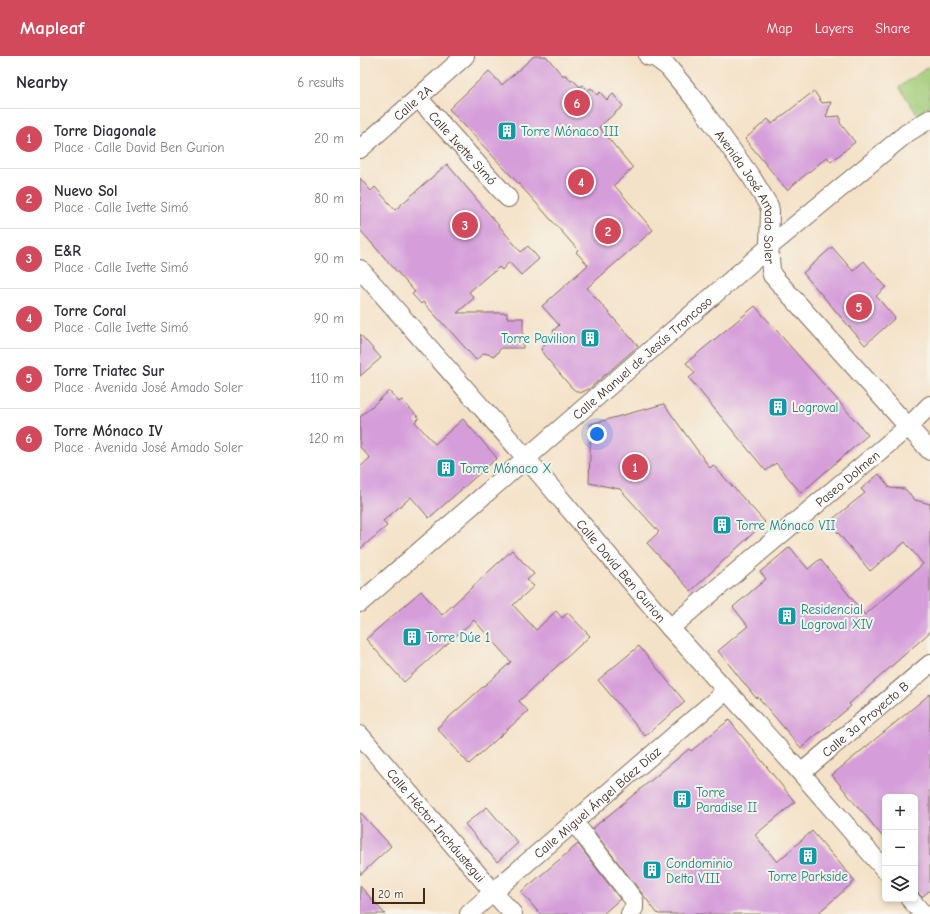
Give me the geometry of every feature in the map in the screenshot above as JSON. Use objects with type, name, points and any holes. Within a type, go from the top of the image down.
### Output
[{"type":"street","name":"Calle 2A","points":[[360,148],[465,56]]},
{"type":"street","name":"Avenida José Amado Soler","points":[[654,57],[668,67],[698,103],[752,178],[769,206],[769,247],[772,275],[930,452]]},
{"type":"street","name":"Calle Ivette Simó","points":[[418,98],[508,198]]},
{"type":"street","name":"Calle Manuel de Jesús Troncoso","points":[[360,603],[769,247],[907,133],[930,119]]},
{"type":"street","name":"Calle David Ben Gurion","points":[[360,269],[526,458],[670,628],[802,773],[882,866]]},
{"type":"street","name":"Paseo Dolmen","points":[[670,628],[908,427],[930,405]]},
{"type":"street","name":"Calle 3a Proyecto B","points":[[802,773],[930,664]]},
{"type":"street","name":"Calle Miguel Ángel Báez Díaz","points":[[469,914],[726,691]]},
{"type":"street","name":"Calle Héctor Incháustegui","points":[[360,735],[513,914]]},
{"type":"street","points":[[574,822],[634,900],[634,908],[630,914]]},
{"type":"street","points":[[913,902],[923,914]]},
{"type":"green space","points":[[930,66],[930,106],[917,114],[899,87]]},
{"type":"building","points":[[534,56],[546,56],[562,75],[566,75],[571,81],[573,80],[580,87],[583,85],[588,90],[591,88],[597,95],[600,92],[607,100],[613,94],[623,106],[599,127],[633,168],[614,185],[653,230],[587,288],[638,346],[589,389],[580,393],[571,387],[544,355],[541,349],[559,325],[542,306],[588,265],[576,252],[578,250],[529,195],[449,109],[489,71],[502,85]]},
{"type":"building","points":[[814,91],[822,103],[831,102],[826,117],[840,116],[840,123],[855,142],[831,162],[827,157],[787,190],[745,139],[768,119],[772,124]]},
{"type":"building","points":[[447,164],[521,252],[528,246],[539,259],[521,275],[509,262],[502,270],[499,267],[469,292],[474,298],[457,313],[507,313],[507,318],[523,318],[523,348],[501,348],[495,356],[484,353],[476,360],[423,302],[421,304],[412,294],[415,292],[360,230],[360,178],[371,191],[375,187],[395,210]]},
{"type":"building","points":[[832,247],[853,271],[864,261],[886,287],[876,296],[895,318],[865,345],[803,273]]},
{"type":"building","name":"Logroval","points":[[755,306],[868,435],[801,493],[776,463],[766,471],[689,378],[695,373],[686,363]]},
{"type":"building","points":[[360,334],[381,358],[360,376]]},
{"type":"building","points":[[389,391],[399,402],[402,400],[419,418],[415,422],[435,444],[463,419],[497,458],[429,518],[411,497],[383,521],[387,526],[360,549],[360,467],[370,458],[360,447],[360,417]]},
{"type":"building","points":[[664,404],[710,468],[713,465],[765,522],[691,591],[647,543],[659,532],[620,489],[589,483],[591,424]]},
{"type":"building","points":[[879,474],[890,488],[905,489],[915,500],[930,504],[930,632],[849,704],[851,706],[801,748],[758,697],[756,698],[718,651],[748,626],[733,607],[766,579],[760,572],[790,547],[808,569],[820,559],[865,615],[923,564],[905,542],[870,571],[829,522],[865,493],[861,489]]},
{"type":"building","points":[[512,550],[534,574],[527,580],[534,586],[513,605],[536,630],[556,611],[562,618],[568,613],[590,636],[519,701],[528,711],[469,764],[437,728],[511,662],[474,620],[404,682],[366,639],[421,591],[442,615]]},
{"type":"building","points":[[639,646],[685,702],[645,736],[598,680]]},
{"type":"building","points":[[930,694],[930,890],[922,897],[918,893],[918,794],[882,794],[882,836],[832,775]]},
{"type":"building","points":[[729,720],[795,802],[755,835],[777,862],[812,831],[855,881],[817,914],[658,914],[592,829],[689,749],[691,751]]},
{"type":"building","points":[[487,807],[518,843],[497,862],[465,824]]},
{"type":"building","points":[[360,812],[391,846],[360,875]]},
{"type":"building","points":[[578,844],[620,899],[603,914],[540,914],[521,892]]},
{"type":"building","points":[[360,886],[385,914],[360,914]]},
{"type":"place","name":"Torre Mónaco IV","points":[[577,103]]},
{"type":"place","name":"Torre Mónaco III","points":[[507,131]]},
{"type":"place","name":"Torre Coral","points":[[581,182]]},
{"type":"place","name":"E&R","points":[[465,225]]},
{"type":"place","name":"Nuevo Sol","points":[[608,231]]},
{"type":"place","name":"Torre Triatec Sur","points":[[859,307]]},
{"type":"place","name":"Torre Pavilion","points":[[590,338]]},
{"type":"place","name":"Logroval","points":[[778,407]]},
{"type":"place","name":"Torre Diagonale","points":[[635,467]]},
{"type":"place","name":"Torre Mónaco X","points":[[446,468]]},
{"type":"place","name":"Torre Mónaco VII","points":[[722,525]]},
{"type":"place","name":"Residencial Logroval XIV","points":[[787,616]]},
{"type":"place","name":"Torre Dúe 1","points":[[412,637]]},
{"type":"place","name":"Torre Paradise II","points":[[682,799]]},
{"type":"place","name":"Torre Parkside","points":[[808,856]]},
{"type":"place","name":"Condominio Delta VIII","points":[[652,870]]}]
